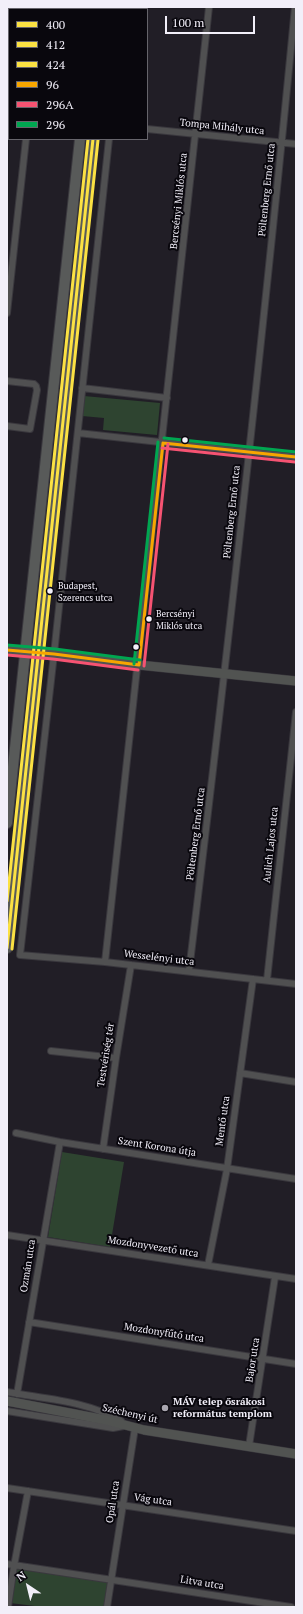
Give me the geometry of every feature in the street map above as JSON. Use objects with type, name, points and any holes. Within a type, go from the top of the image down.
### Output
[{"type":"main road","points":[[74,140],[74,197]]},
{"type":"main road","points":[[7,823],[80,140]]},
{"type":"main road","points":[[7,948],[93,140]]},
{"type":"main road","points":[[86,199],[100,140]]},
{"type":"street","name":"Bercsényi Miklós utca","points":[[162,443],[209,7]]},
{"type":"street","name":"Pöltenberg Ernő utca","points":[[189,971],[225,674],[282,142],[294,7]]},
{"type":"street","name":"Tompa Mihály utca","points":[[148,129],[296,144]]},
{"type":"street","points":[[7,312],[26,140]]},
{"type":"street","points":[[54,654],[109,140]]},
{"type":"street","points":[[7,381],[36,386],[30,429],[7,426]]},
{"type":"street","points":[[82,388],[167,398]]},
{"type":"street","points":[[78,433],[296,457]]},
{"type":"street","points":[[105,962],[139,665],[162,443]]},
{"type":"street","points":[[7,650],[39,652],[139,665],[296,681]]},
{"type":"street","name":"Wesselényi utca","points":[[54,654],[20,955],[105,962],[296,984]]},
{"type":"street","name":"Aulich Lajos utca","points":[[267,980],[296,712]]},
{"type":"street","name":"Testvériség tér","points":[[103,1148],[131,965]]},
{"type":"street","name":"Mentő utca","points":[[208,1265],[227,1169],[253,979]]},
{"type":"street","points":[[51,1051],[116,1058]]},
{"type":"street","points":[[240,1073],[296,1082]]},
{"type":"street","name":"Szent Korona útja","points":[[16,1133],[60,1142],[296,1179]]},
{"type":"street","name":"Ozmán utca","points":[[17,1394],[60,1142]]},
{"type":"street","name":"Mozdonyvezető utca","points":[[7,1235],[43,1239],[275,1277],[296,1279]]},
{"type":"street","name":"Bajor utca","points":[[249,1446],[275,1277]]},
{"type":"street","name":"Mozdonyfűtő utca","points":[[29,1322],[296,1364]]},
{"type":"street","points":[[7,1392],[89,1407],[111,1415],[131,1427]]},
{"type":"street","name":"Széchenyi út","points":[[7,1401],[77,1414],[131,1427],[296,1454]]},
{"type":"street","points":[[7,1411],[113,1428],[131,1427]]},
{"type":"street","name":"Opál utca","points":[[107,1607],[122,1505],[131,1427]]},
{"type":"street","name":"Vág utca","points":[[7,1488],[296,1531]]},
{"type":"street","points":[[8,1607],[10,1565],[28,1491]]},
{"type":"street","name":"Litva utca","points":[[10,1565],[291,1607]]},
{"type":"green space","points":[[84,396],[160,403],[157,435],[103,430],[104,418],[82,416]]},
{"type":"green space","points":[[62,1152],[124,1162],[110,1247],[48,1237]]},
{"type":"green space","points":[[15,1568],[109,1581],[105,1607],[43,1607],[10,1603]]},
{"type":"transit line","name":"424","points":[[7,901],[88,140]]},
{"type":"transit line","name":"400","points":[[7,948],[93,140]]},
{"type":"transit line","name":"412","points":[[12,949],[98,140]]},
{"type":"transit line","name":"296","points":[[164,438],[296,452]]},
{"type":"transit line","name":"296","points":[[134,664],[158,442]]},
{"type":"transit line","name":"96","points":[[163,443],[296,457]]},
{"type":"transit line","name":"96","points":[[139,665],[163,443]]},
{"type":"transit line","name":"296A","points":[[144,666],[168,444]]},
{"type":"transit line","name":"296A","points":[[162,448],[295,462]]},
{"type":"transit line","name":"296","points":[[7,645],[55,649],[140,660]]},
{"type":"transit line","name":"96","points":[[7,650],[54,654],[139,665]]},
{"type":"transit line","name":"296A","points":[[7,655],[53,659],[138,670]]},
{"type":"place","name":"Budapest, Szerencs utca","points":[[50,591]]},
{"type":"place","name":"Bercsényi Miklós utca","points":[[149,619]]},
{"type":"place","name":"MÁV telep ősrákosi református templom","points":[[165,1408]]}]
